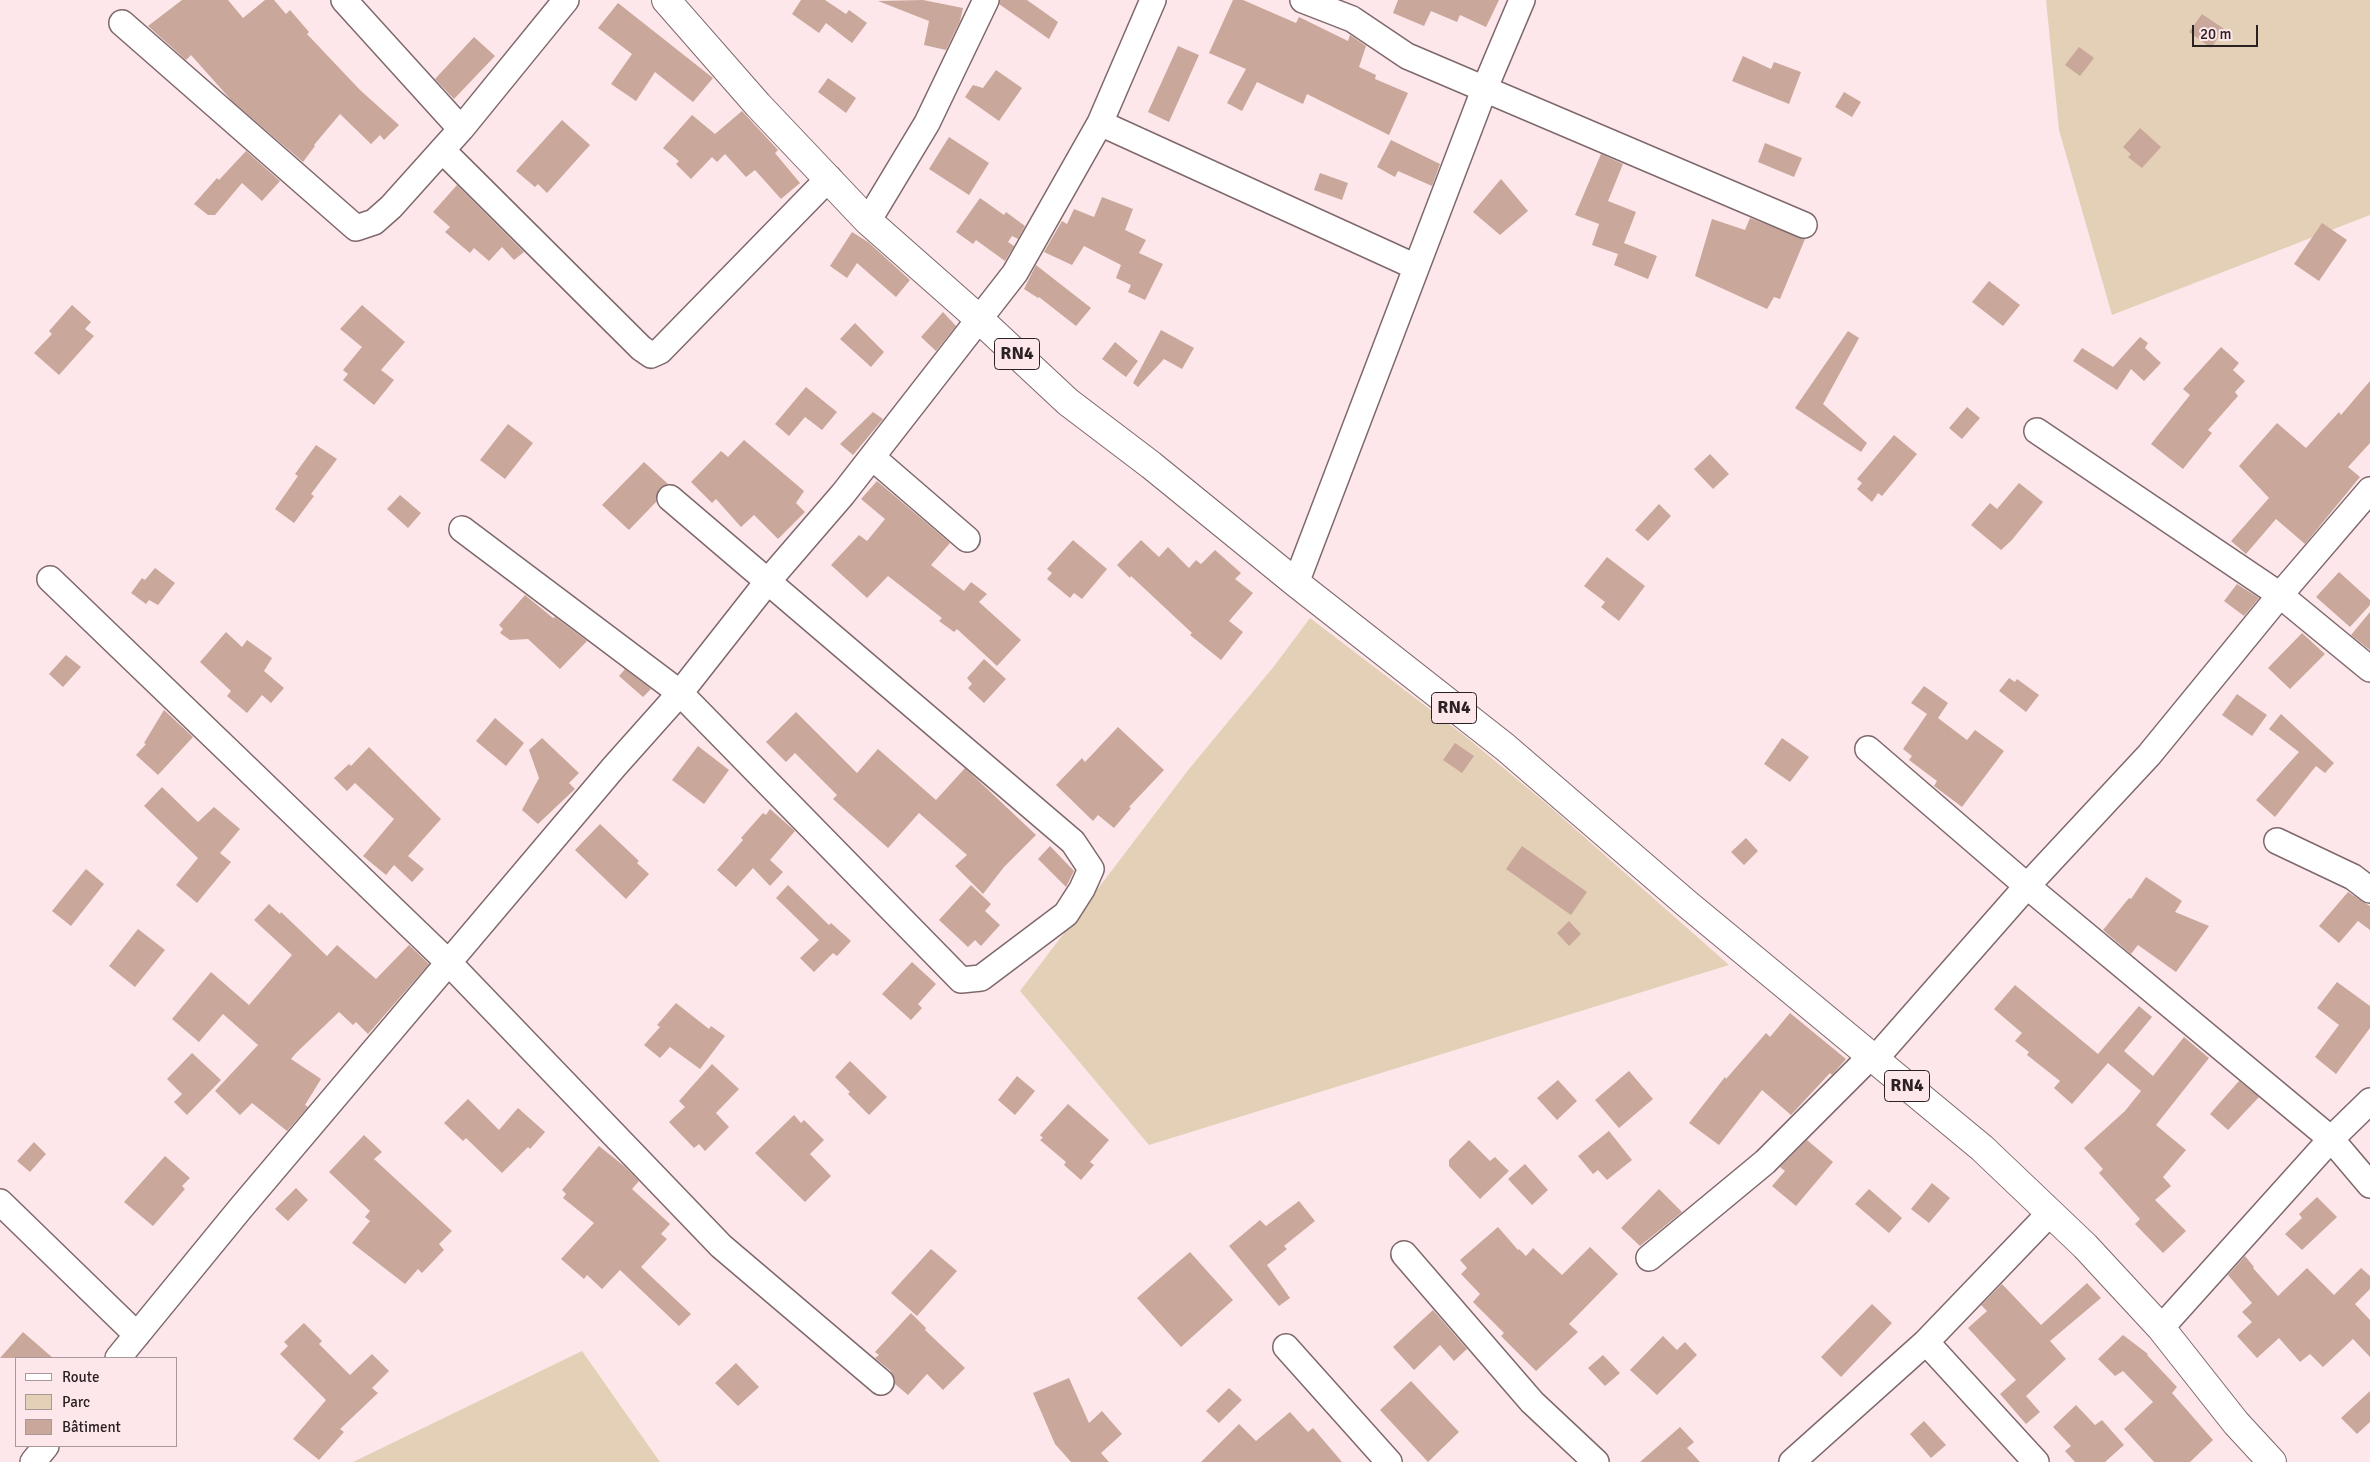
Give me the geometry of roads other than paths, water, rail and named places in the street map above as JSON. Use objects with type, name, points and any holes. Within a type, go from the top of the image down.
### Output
[{"type":"highway","name":"RN4","points":[[666,0],[758,105],[868,221],[978,318],[1068,402],[1151,465],[1296,583],[1505,747],[1686,903],[1982,1148],[2085,1246],[2160,1328],[2236,1423],[2272,1462]]},
{"type":"street","points":[[344,0],[461,129]]},
{"type":"street","points":[[122,23],[356,228],[374,222],[391,207],[461,129],[566,0]]},
{"type":"street","points":[[868,221],[927,124],[986,0]]},
{"type":"street","points":[[119,1357],[240,1209],[450,964],[614,767],[680,693],[768,581],[843,494],[978,318],[1015,273],[1100,123],[1153,0]]},
{"type":"street","points":[[1303,0],[1352,19],[1407,56],[1804,225]]},
{"type":"street","points":[[1296,583],[1484,90],[1522,0]]},
{"type":"street","points":[[1100,123],[1416,267]]},
{"type":"street","points":[[442,150],[640,348],[651,354],[660,351],[829,178]]},
{"type":"street","points":[[2037,431],[2280,594],[2370,669]]},
{"type":"street","points":[[872,456],[968,539]]},
{"type":"street","points":[[1649,1258],[1765,1162],[1873,1057],[2027,886],[2149,755],[2280,594],[2370,490]]},
{"type":"street","points":[[462,529],[680,693],[961,980],[981,978],[1066,914],[1082,889],[1091,869],[1072,842],[670,498]]},
{"type":"street","points":[[50,579],[450,964],[721,1246],[881,1382]]},
{"type":"street","points":[[1868,749],[2027,886],[2331,1139],[2370,1185]]},
{"type":"street","points":[[2277,841],[2353,877],[2370,890]]},
{"type":"street","points":[[2160,1328],[2331,1139],[2370,1101]]},
{"type":"street","points":[[0,1202],[137,1335]]},
{"type":"street","points":[[1792,1462],[1926,1342],[2050,1213]]},
{"type":"street","points":[[1404,1254],[1532,1402],[1596,1462]]},
{"type":"street","points":[[1926,1342],[2036,1462]]},
{"type":"street","points":[[1286,1348],[1389,1462]]},
{"type":"street","points":[[33,1462],[45,1447]]}]
